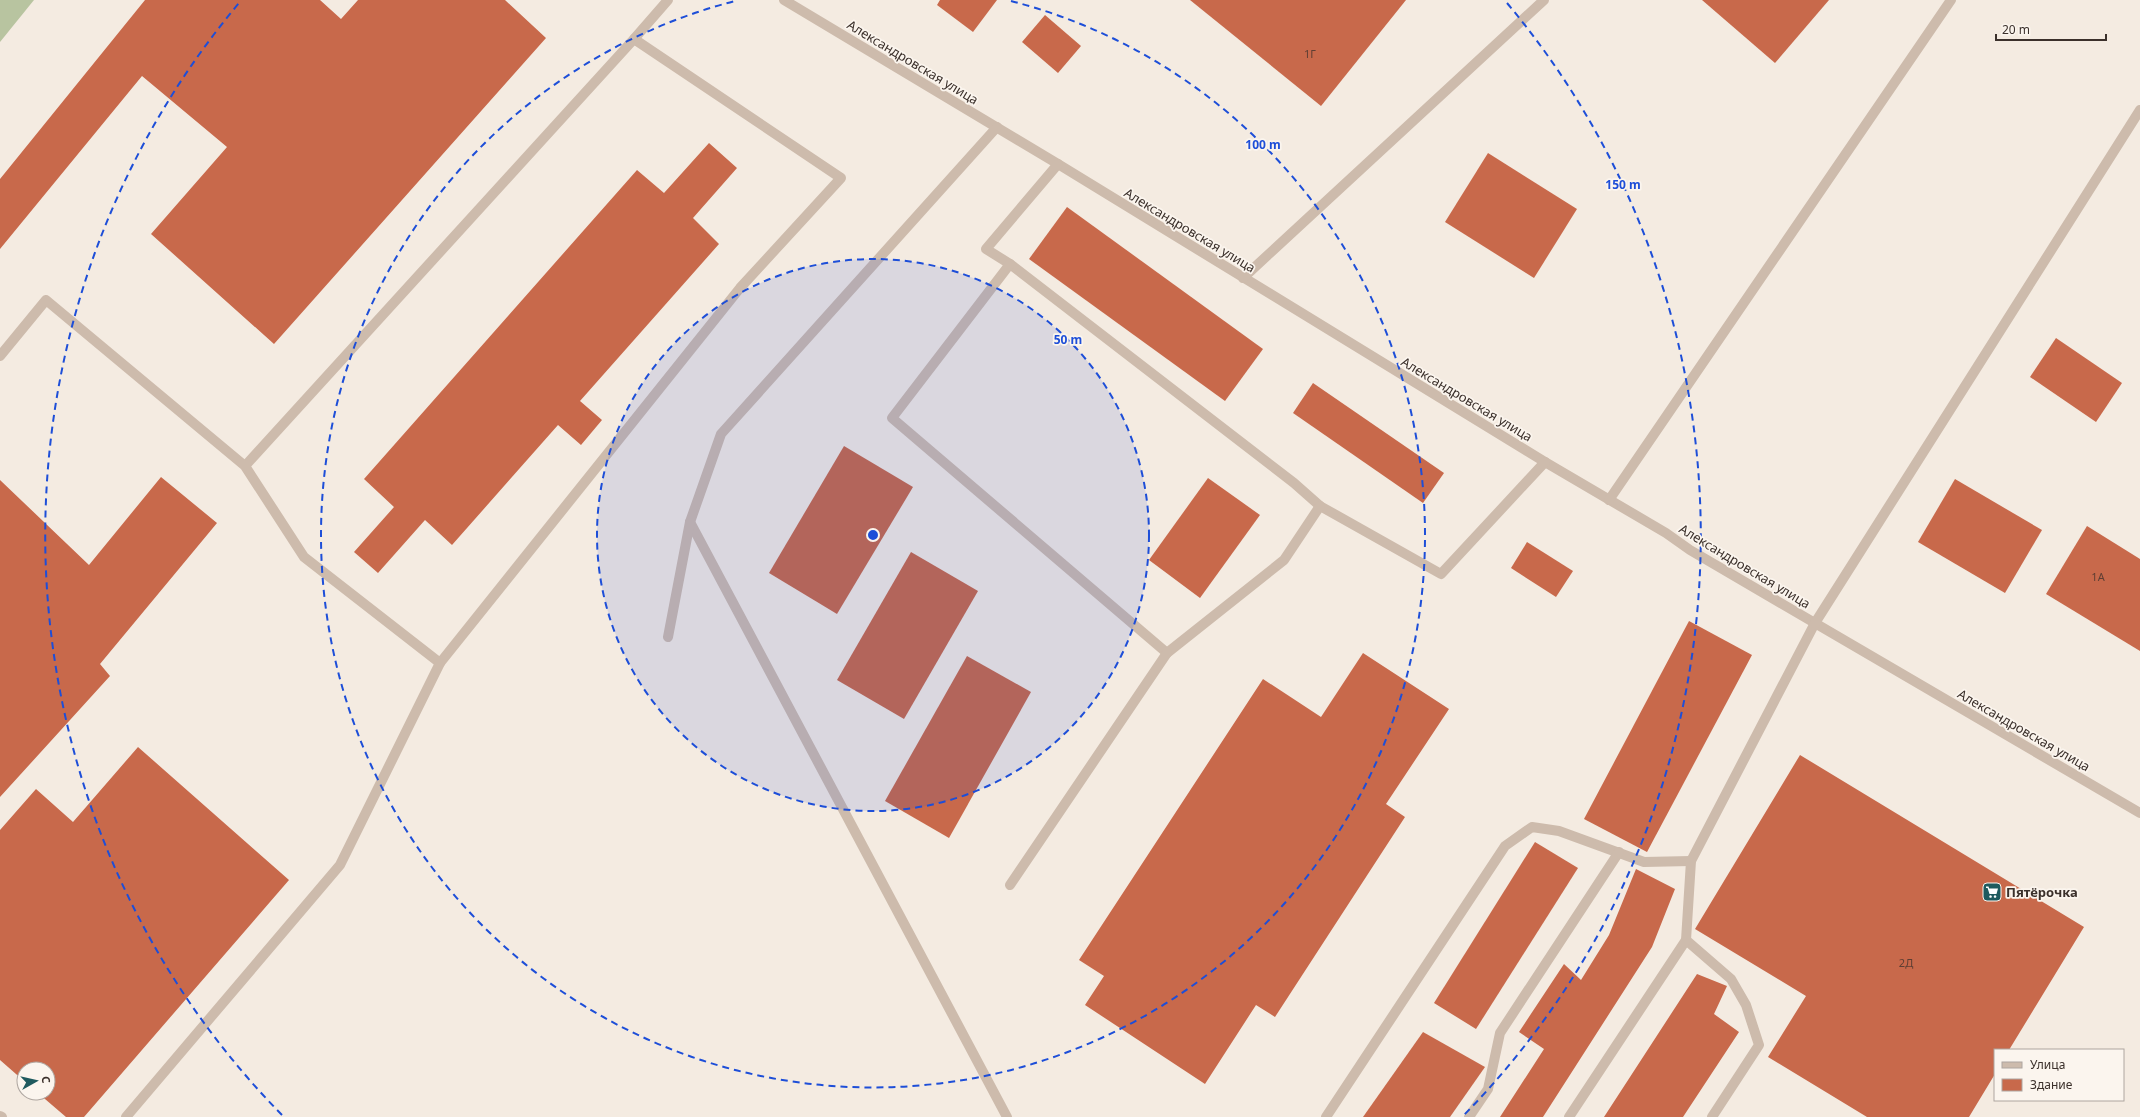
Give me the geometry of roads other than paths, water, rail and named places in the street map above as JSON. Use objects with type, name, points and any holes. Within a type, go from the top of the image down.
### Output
[{"type":"street","points":[[245,466],[668,0]]},
{"type":"street","name":"Александровская улица","points":[[784,0],[1058,164],[1545,462],[1666,533],[1690,550],[2140,814]]},
{"type":"street","points":[[1244,278],[1544,0]]},
{"type":"street","points":[[1609,500],[1951,0]]},
{"type":"street","points":[[126,1117],[340,865],[440,663],[740,288],[841,178],[634,39]]},
{"type":"street","points":[[1570,1117],[1686,940],[1691,861],[1815,623],[2140,110]]},
{"type":"street","points":[[668,637],[690,522],[721,434],[997,128]]},
{"type":"street","points":[[1058,164],[986,249],[1010,264],[1294,483],[1320,506],[1441,574],[1545,462]]},
{"type":"street","points":[[1010,264],[892,418],[1167,653]]},
{"type":"street","points":[[0,356],[46,300],[245,466],[304,557],[440,663]]},
{"type":"street","points":[[1010,885],[1167,653],[1284,560],[1320,506]]},
{"type":"street","points":[[690,522],[1007,1117]]},
{"type":"street","points":[[1326,1117],[1505,846],[1532,827],[1559,831],[1644,862],[1691,861]]},
{"type":"street","points":[[1469,1117],[1488,1089],[1500,1033],[1619,852]]},
{"type":"street","points":[[1686,940],[1731,978],[1746,1005],[1759,1045],[1712,1117]]},
{"type":"place","name":"Пятёрочка","points":[[1992,892]]}]
